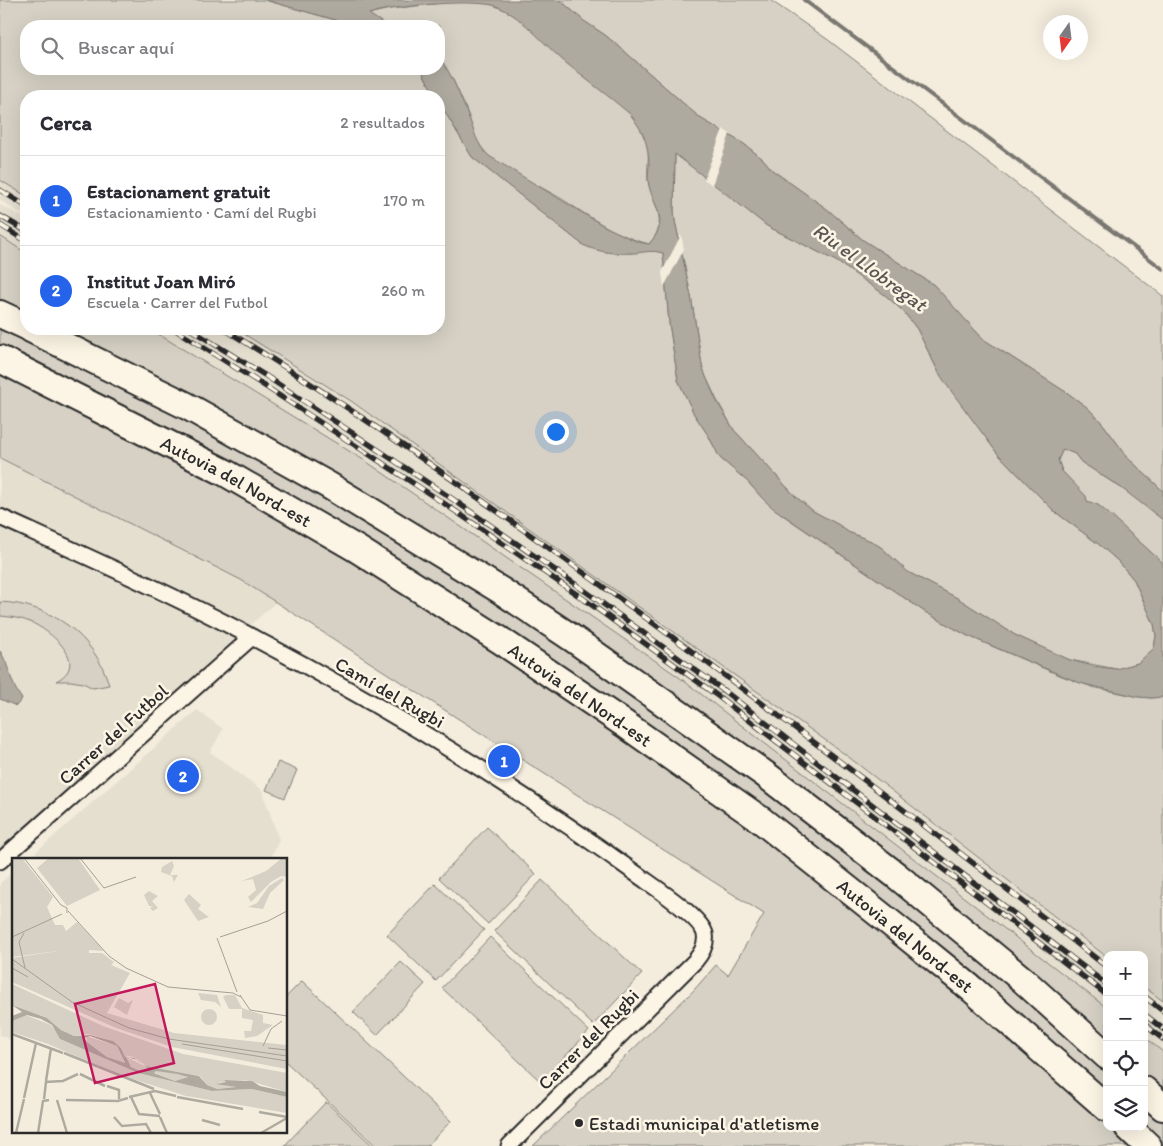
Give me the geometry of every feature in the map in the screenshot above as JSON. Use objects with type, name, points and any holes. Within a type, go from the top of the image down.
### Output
[{"type":"highway","points":[[0,314],[20,323]]},
{"type":"highway","name":"Autovia del Nord-est","points":[[43,335],[187,406],[328,485],[500,590],[572,638],[766,775],[889,870],[1023,980],[1103,1052]]},
{"type":"highway","name":"Autovia del Nord-est","points":[[0,359],[224,472],[357,549],[500,640],[618,719],[761,820],[799,850],[973,990],[1103,1104]]},
{"type":"highway","points":[[1148,1094],[1163,1107]]},
{"type":"highway","points":[[1132,1131],[1148,1146]]},
{"type":"street","name":"Camí del Rugbi","points":[[0,517],[115,569],[252,637],[429,737],[545,810],[674,902],[701,926],[705,934],[705,942],[700,955],[695,961]]},
{"type":"street","name":"Carrer del Futbol","points":[[0,861],[252,637]]},
{"type":"street","name":"Carrer del Rugbi","points":[[509,1146],[695,961]]},
{"type":"shaded area","points":[[0,0],[265,0],[335,20],[20,20],[20,75],[424,75],[432,90],[20,90],[20,192],[0,180]]},
{"type":"shaded area","points":[[560,0],[770,0],[827,39],[1163,296],[1163,491],[1129,459],[1103,424],[1088,408],[983,339],[934,285],[863,240],[827,209],[772,170],[764,160],[744,144],[700,118],[622,49],[584,21]]},
{"type":"shaded area","points":[[451,2],[480,3],[496,6],[524,23],[564,61],[629,113],[640,127],[646,142],[648,181],[658,213],[658,228],[649,244],[625,236],[604,225],[509,170],[489,156],[475,138],[454,82],[445,67],[445,20],[378,20],[368,14],[390,9]]},
{"type":"shaded area","points":[[445,112],[472,157],[583,245],[630,253],[652,250],[663,253],[669,323],[678,380],[694,414],[720,458],[747,481],[763,499],[784,516],[925,612],[966,635],[1092,687],[1139,697],[1163,697],[1163,1001],[1148,990],[1148,951],[1103,951],[1103,954],[846,755],[351,401],[246,335],[445,335]]},
{"type":"shaded area","points":[[675,153],[767,226],[836,261],[885,295],[903,311],[917,329],[939,373],[997,453],[1054,511],[1101,546],[1119,562],[1134,580],[1154,624],[1156,636],[1154,648],[1146,656],[1138,663],[1116,669],[1070,660],[1047,650],[1015,635],[959,599],[908,572],[882,548],[871,541],[848,532],[813,511],[795,496],[734,430],[706,377],[702,365],[691,296],[675,221]]},
{"type":"shaded area","points":[[0,180],[20,192],[20,213],[0,200]]},
{"type":"shaded area","points":[[0,205],[20,216],[20,249],[0,236]]},
{"type":"shaded area","points":[[0,236],[20,249],[20,335],[160,335],[367,462],[679,677],[1103,1005],[1103,1131],[1148,1131],[1148,1040],[1163,1052],[1163,1146],[533,1146],[693,991],[716,965],[728,975],[764,914],[241,580],[0,458]]},
{"type":"shaded area","points":[[160,335],[246,335],[351,401],[564,552],[846,755],[1103,954],[1103,1005],[679,677],[367,462]]},
{"type":"shaded area","points":[[1063,449],[1075,454],[1081,462],[1129,493],[1163,520],[1163,563],[1098,505],[1087,501],[1062,471],[1058,460]]},
{"type":"shaded area","points":[[0,458],[241,580],[276,602],[0,850]]},
{"type":"shaded area","points":[[0,602],[36,609],[53,616],[68,626],[82,637],[93,651],[109,685],[93,688],[83,683],[56,681],[65,674],[69,667],[69,659],[66,652],[53,637],[34,624],[20,619],[0,616]]},
{"type":"shaded area","points":[[197,710],[223,729],[210,752],[262,790],[279,840],[271,858],[29,858]]},
{"type":"shaded area","points":[[278,762],[297,770],[285,798],[266,790]]},
{"type":"shaded area","points":[[487,827],[536,874],[488,924],[439,878]]},
{"type":"shaded area","points":[[12,873],[12,1041],[0,1035],[0,883]]},
{"type":"shaded area","points":[[542,880],[642,974],[593,1025],[494,931]]},
{"type":"shaded area","points":[[435,884],[484,930],[436,981],[387,935]]},
{"type":"shaded area","points":[[490,937],[589,1031],[541,1082],[442,988]]},
{"type":"shaded area","points":[[401,962],[425,984],[377,1035],[353,1012]]},
{"type":"shaded area","points":[[302,981],[451,1121],[427,1146],[376,1146],[288,1064],[288,995]]},
{"type":"shaded area","points":[[1148,990],[1163,1001],[1163,1052],[1148,1040]]},
{"type":"shaded area","points":[[326,1102],[373,1146],[284,1146]]},
{"type":"water","name":"Riu el Llobregat","points":[[265,0],[560,0],[584,21],[622,49],[700,118],[744,144],[764,160],[772,170],[827,209],[863,240],[934,285],[983,339],[1088,408],[1103,424],[1129,459],[1163,491],[1163,520],[1120,487],[1081,462],[1075,454],[1063,449],[1058,460],[1062,471],[1086,496],[1087,501],[1098,505],[1108,513],[1163,563],[1163,697],[1139,697],[1080,683],[966,635],[925,612],[773,508],[747,481],[720,458],[694,414],[678,380],[669,323],[663,253],[652,251],[608,252],[583,245],[472,157],[445,112],[445,90],[432,90],[424,75],[445,75],[445,66],[456,87],[478,141],[489,156],[604,226],[638,242],[649,244],[656,235],[660,219],[648,179],[649,164],[644,137],[630,114],[565,62],[522,22],[503,9],[493,5],[467,3],[436,4],[405,7],[369,14],[378,20],[335,20]],"holes":[[[675,154],[767,226],[836,261],[885,295],[903,311],[917,329],[946,384],[997,453],[1054,511],[1101,546],[1119,562],[1134,580],[1154,624],[1156,636],[1154,648],[1138,663],[1116,669],[1093,666],[1070,660],[1015,635],[959,599],[908,572],[882,548],[871,541],[848,532],[813,511],[795,496],[734,430],[716,400],[702,365],[691,296],[675,221]]]},
{"type":"water","points":[[0,651],[22,699],[16,706],[0,699]]},
{"type":"pier","points":[[723,129],[730,134],[712,185],[704,179]]},
{"type":"pier","points":[[681,235],[684,249],[664,287],[662,272]]},
{"type":"waterway","points":[[804,0],[1163,269]]},
{"type":"railway","points":[[0,190],[20,202]]},
{"type":"railway","points":[[0,216],[20,228]]},
{"type":"railway","points":[[0,225],[20,237]]},
{"type":"railway","points":[[184,335],[445,504],[585,600],[719,697],[1103,992]]},
{"type":"railway","points":[[200,335],[266,376],[451,498],[588,593],[723,690],[1103,982]]},
{"type":"railway","points":[[234,335],[364,419],[591,578],[851,770],[1103,964]]},
{"type":"railway","points":[[1148,999],[1163,1011]]},
{"type":"railway","points":[[1148,1017],[1163,1029]]},
{"type":"railway","points":[[1148,1027],[1163,1039]]},
{"type":"place","name":"Estacionament gratuit","points":[[504,761]]},
{"type":"place","name":"Institut Joan Miró","points":[[183,776]]},
{"type":"place","name":"Estadi municipal d'atletisme","points":[[579,1123]]}]
